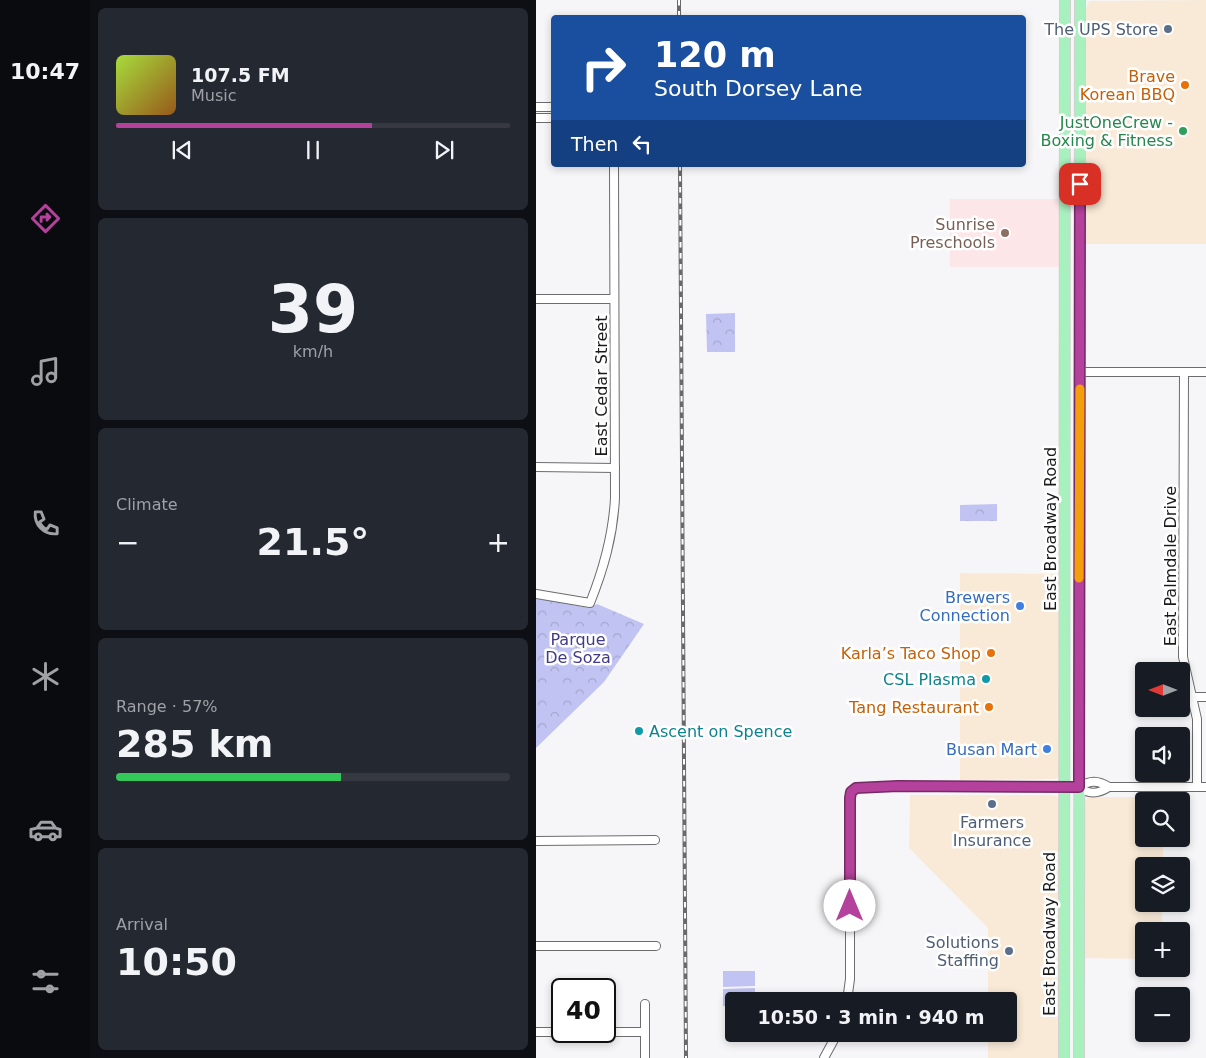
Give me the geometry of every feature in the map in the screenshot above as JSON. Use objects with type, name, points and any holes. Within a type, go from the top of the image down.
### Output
[{"type":"main road","name":"East Broadway Road","points":[[1064,1058],[1065,0]]},
{"type":"main road","name":"East Broadway Road","points":[[1079,1058],[1080,0]]},
{"type":"main road","points":[[1065,184],[1080,184]]},
{"type":"main road","points":[[1065,372],[1080,372]]},
{"type":"main road","points":[[1064,577],[1079,579]]},
{"type":"main road","points":[[1064,959],[1079,959]]},
{"type":"street","points":[[536,107],[551,107]]},
{"type":"street","points":[[536,118],[551,118]]},
{"type":"street","name":"East Cedar Street","points":[[536,594],[590,603],[604,566],[612,532],[615,468],[614,167]]},
{"type":"street","points":[[536,299],[614,299]]},
{"type":"street","points":[[1080,372],[1206,372]]},
{"type":"street","name":"East Palmdale Drive","points":[[1184,372],[1183,662],[1197,719],[1196,788]]},
{"type":"street","points":[[536,467],[615,468]]},
{"type":"street","points":[[1192,697],[1206,697]]},
{"type":"street","points":[[848,992],[850,978],[851,792],[862,787],[1079,787],[1087,782],[1101,782],[1109,787],[1206,788]]},
{"type":"street","points":[[536,841],[655,840]]},
{"type":"street","points":[[536,946],[656,946]]},
{"type":"street","points":[[645,1004],[645,1058]]},
{"type":"street","points":[[536,1032],[645,1032]]},
{"type":"street","points":[[824,1058],[833,1042]]},
{"type":"shaded area","points":[[1206,0],[1206,244],[1085,244],[1086,9],[1089,1]]},
{"type":"shaded area","name":"Sunrise Preschools","points":[[950,199],[1060,199],[1059,267],[950,267]]},
{"type":"shaded area","points":[[960,573],[1059,574],[1060,770],[1058,778],[960,780]]},
{"type":"shaded area","points":[[910,795],[1052,795],[1059,797],[1059,1058],[988,1058],[988,1042],[1017,1042],[1017,992],[988,992],[988,928],[909,848]]},
{"type":"shaded area","points":[[1089,797],[1135,797],[1135,847],[1163,847],[1163,857],[1135,857],[1135,912],[1162,912],[1162,922],[1135,922],[1135,959],[1084,958],[1084,802]]},
{"type":"green space","points":[[735,313],[735,352],[707,352],[706,314]]},
{"type":"green space","points":[[997,504],[997,521],[960,521],[960,505]]},
{"type":"green space","name":"Parque De Soza","points":[[536,598],[589,608],[597,604],[644,624],[604,682],[536,748]]},
{"type":"green space","points":[[536,682],[561,684],[560,700],[536,699]]},
{"type":"green space","points":[[723,971],[755,971],[755,986],[723,987]]},
{"type":"green space","points":[[755,988],[755,992],[725,992],[725,1006],[723,1006],[723,989]]},
{"type":"railway","points":[[679,0],[679,15]]},
{"type":"railway","points":[[680,167],[686,1058]]},
{"type":"slow traffic","points":[[1079,578],[1080,389]]},
{"type":"place","name":"The UPS Store","points":[[1168,29]]},
{"type":"place","name":"Brave Korean BBQ","points":[[1185,85]]},
{"type":"place","name":"JustOneCrew - Boxing & Fitness","points":[[1183,131]]},
{"type":"place","name":"Sunrise Preschools","points":[[1005,233]]},
{"type":"place","name":"Brewers Connection","points":[[1020,606]]},
{"type":"place","name":"Karla’s Taco Shop","points":[[991,653]]},
{"type":"place","name":"CSL Plasma","points":[[986,679]]},
{"type":"place","name":"Tang Restaurant","points":[[989,707]]},
{"type":"place","name":"Ascent on Spence","points":[[639,731]]},
{"type":"place","name":"Busan Mart","points":[[1047,749]]},
{"type":"place","name":"Farmers Insurance","points":[[992,804]]},
{"type":"place","name":"Solutions Staffing","points":[[1009,951]]},
{"type":"route","points":[[850,906],[850,798],[851,792],[856,788],[898,786],[1079,787],[1080,184]]}]
